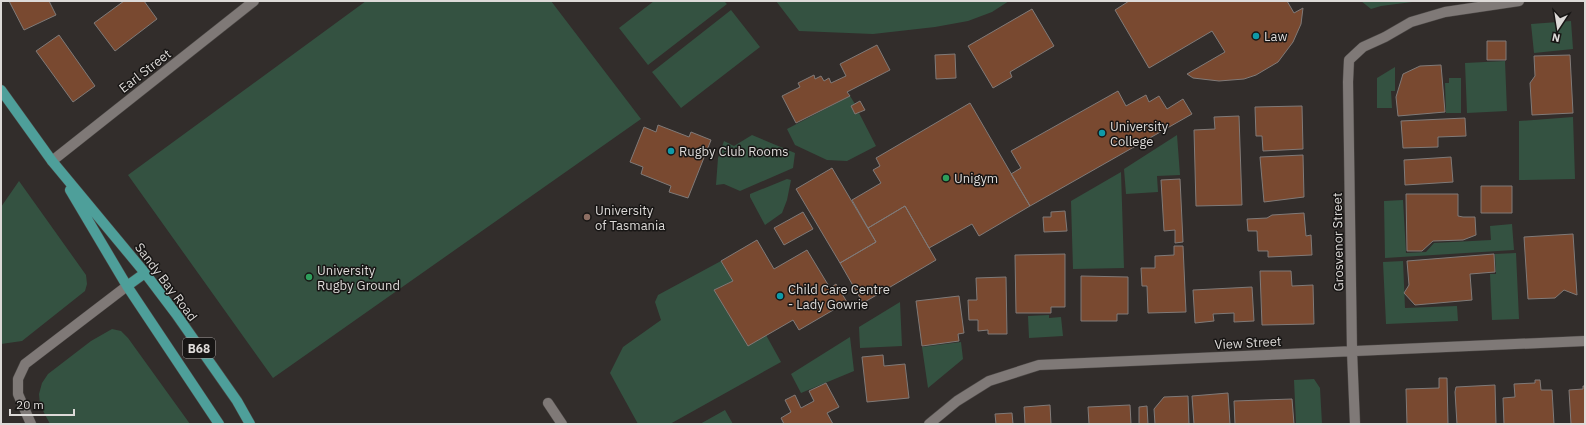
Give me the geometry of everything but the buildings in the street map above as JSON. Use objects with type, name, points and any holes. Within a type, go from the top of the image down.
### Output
[{"type":"main road","name":"Sandy Bay Road","points":[[1,90],[52,161],[145,273],[237,401],[250,424]]},
{"type":"main road","name":"Sandy Bay Road","points":[[52,161],[127,286],[219,424]]},
{"type":"main road","points":[[127,286],[145,273]]},
{"type":"street","name":"Earl Street","points":[[52,161],[254,1]]},
{"type":"street","name":"Grosvenor Street","points":[[1355,424],[1352,351],[1348,82],[1350,60],[1363,47],[1385,37],[1411,22],[1445,12],[1519,1]]},
{"type":"street","points":[[31,424],[18,394],[18,379],[25,364],[127,286]]},
{"type":"street","name":"View Street","points":[[929,424],[957,401],[989,381],[1039,365],[1585,341]]},
{"type":"street","points":[[548,403],[562,424]]},
{"type":"green space","name":"University Rugby Ground","points":[[366,1],[551,1],[641,119],[273,378],[128,175]]},
{"type":"green space","points":[[654,1],[724,1],[727,4],[648,65],[619,28]]},
{"type":"green space","points":[[776,1],[1009,1],[992,12],[968,21],[935,27],[873,34],[799,31]]},
{"type":"green space","points":[[1361,1],[1420,1],[1381,6],[1371,9]]},
{"type":"green space","points":[[731,10],[760,47],[681,108],[652,72]]},
{"type":"green space","points":[[1571,21],[1573,49],[1534,53],[1531,24]]},
{"type":"green space","points":[[1505,61],[1507,111],[1467,113],[1465,63]]},
{"type":"green space","points":[[1395,67],[1395,91],[1391,91],[1392,108],[1377,108],[1377,78]]},
{"type":"green space","points":[[1449,78],[1461,78],[1461,113],[1446,113],[1445,83],[1449,83]]},
{"type":"green space","points":[[850,96],[855,104],[851,106],[855,114],[859,113],[876,146],[847,161],[827,160],[795,145],[787,129]]},
{"type":"green space","points":[[1573,117],[1575,179],[1519,180],[1519,121]]},
{"type":"green space","points":[[752,135],[795,153],[793,168],[740,191],[724,184],[716,185],[718,158],[724,141],[734,146]]},
{"type":"green space","points":[[1177,135],[1180,175],[1157,176],[1158,192],[1126,194],[1124,169]]},
{"type":"green space","points":[[1121,172],[1124,268],[1073,269],[1071,201]]},
{"type":"green space","points":[[787,179],[791,180],[787,200],[782,213],[765,225],[750,197],[750,194]]},
{"type":"green space","points":[[19,181],[86,275],[87,284],[85,291],[22,341],[1,344],[1,207]]},
{"type":"green space","points":[[1403,200],[1406,253],[1426,252],[1434,243],[1491,240],[1490,226],[1512,224],[1514,250],[1385,258],[1384,201]]},
{"type":"green space","points":[[1516,253],[1519,319],[1492,320],[1490,274],[1496,274],[1495,254]]},
{"type":"green space","points":[[721,261],[733,281],[714,290],[748,345],[766,335],[781,362],[670,424],[638,424],[610,373],[623,347],[661,320],[655,302],[658,295]]},
{"type":"green space","points":[[1403,261],[1405,308],[1457,306],[1458,321],[1386,324],[1383,262]]},
{"type":"green space","points":[[900,302],[902,346],[860,348],[859,327]]},
{"type":"green space","points":[[1049,315],[1049,318],[1061,317],[1063,336],[1029,338],[1028,316]]},
{"type":"green space","points":[[112,329],[121,331],[128,338],[190,424],[50,424],[40,405],[39,394],[42,383],[48,374],[91,341]]},
{"type":"green space","points":[[850,337],[854,371],[801,393],[791,374]]},
{"type":"green space","points":[[961,342],[963,359],[928,388],[922,347]]},
{"type":"green space","points":[[1314,379],[1320,388],[1322,424],[1296,424],[1294,380]]},
{"type":"green space","points":[[725,410],[733,424],[700,424]]},
{"type":"place","name":"Law","points":[[1256,36]]},
{"type":"place","name":"University College","points":[[1102,133]]},
{"type":"place","name":"Rugby Club Rooms","points":[[671,151]]},
{"type":"place","name":"Unigym","points":[[946,178]]},
{"type":"place","name":"University of Tasmania","points":[[587,217]]},
{"type":"place","name":"University Rugby Ground","points":[[309,277]]},
{"type":"place","name":"Child Care Centre - Lady Gowrie","points":[[780,296]]}]
